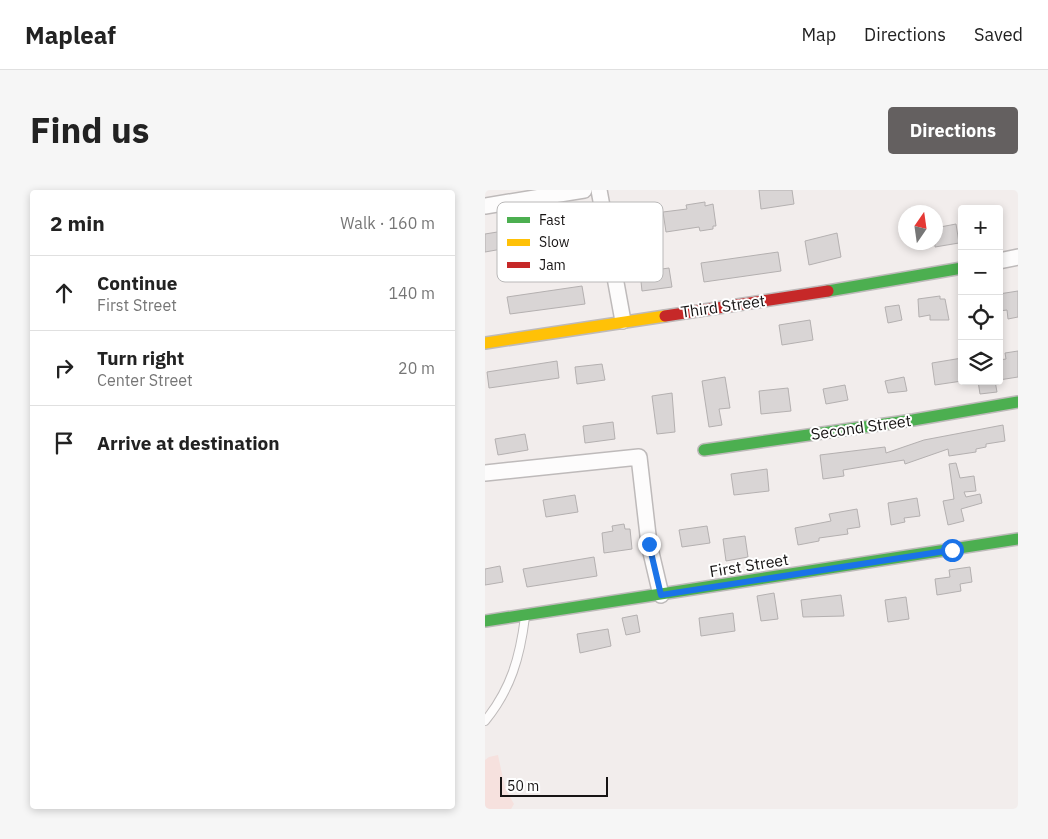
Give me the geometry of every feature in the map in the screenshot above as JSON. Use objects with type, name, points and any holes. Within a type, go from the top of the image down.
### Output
[{"type":"street","points":[[510,202],[584,190]]},
{"type":"street","points":[[1003,260],[1018,258]]},
{"type":"street","name":"Third Street","points":[[485,343],[796,296],[958,269]]},
{"type":"street","points":[[616,282],[623,321]]},
{"type":"street","name":"Second Street","points":[[704,450],[913,420],[1018,402]]},
{"type":"street","points":[[485,472],[639,457],[649,544],[661,595]]},
{"type":"street","name":"First Street","points":[[485,621],[1018,540]]},
{"type":"lane","points":[[485,721],[503,697],[515,670],[525,615]]},
{"type":"shaded area","points":[[498,755],[505,788],[514,804],[511,809],[485,809],[485,760]]},
{"type":"building","points":[[759,190],[792,190],[794,204],[761,209]]},
{"type":"building","points":[[705,202],[705,206],[713,204],[716,226],[713,226],[713,229],[700,231],[699,227],[666,232],[663,212],[687,209],[686,205]]},
{"type":"building","points":[[956,224],[958,243],[943,246],[943,226]]},
{"type":"building","points":[[497,232],[497,250],[485,252],[485,234]]},
{"type":"building","points":[[837,233],[841,257],[809,265],[805,241]]},
{"type":"building","points":[[778,252],[781,271],[704,282],[701,263]]},
{"type":"building","points":[[669,268],[672,287],[642,291],[641,282],[663,282],[663,269]]},
{"type":"building","points":[[582,286],[585,304],[510,314],[507,297]]},
{"type":"building","points":[[1018,291],[1018,317],[1008,319],[1007,310],[1003,310],[1003,293]]},
{"type":"building","points":[[940,296],[940,299],[945,299],[949,320],[930,320],[930,315],[919,317],[918,299]]},
{"type":"building","points":[[899,305],[902,320],[888,323],[885,307]]},
{"type":"building","points":[[810,320],[813,340],[782,345],[779,325]]},
{"type":"building","points":[[1018,351],[1018,377],[1003,379],[1003,359],[1006,359],[1005,353]]},
{"type":"building","points":[[958,359],[958,382],[935,385],[932,363]]},
{"type":"building","points":[[557,361],[559,378],[489,388],[487,372]]},
{"type":"building","points":[[602,364],[605,380],[577,384],[575,367]]},
{"type":"building","points":[[725,377],[730,408],[719,409],[722,425],[709,427],[702,381]]},
{"type":"building","points":[[904,377],[907,391],[888,393],[885,381]]},
{"type":"building","points":[[845,385],[848,400],[826,404],[823,389]]},
{"type":"building","points":[[979,385],[996,385],[997,392],[980,394]]},
{"type":"building","points":[[788,388],[791,411],[761,414],[759,391]]},
{"type":"building","points":[[672,393],[675,432],[657,434],[652,396]]},
{"type":"building","points":[[613,422],[615,439],[585,443],[583,426]]},
{"type":"building","points":[[1003,425],[1005,441],[986,444],[986,447],[976,449],[976,452],[949,456],[948,449],[905,464],[904,460],[843,470],[844,476],[823,479],[820,455],[885,447],[886,453],[924,440]]},
{"type":"building","points":[[525,434],[528,450],[498,455],[495,439]]},
{"type":"building","points":[[956,463],[960,478],[974,476],[976,491],[964,492],[966,497],[980,494],[982,503],[961,509],[964,521],[948,525],[943,501],[954,499],[949,464]]},
{"type":"building","points":[[767,469],[769,491],[734,495],[731,474]]},
{"type":"building","points":[[575,495],[578,512],[546,517],[543,500]]},
{"type":"building","points":[[917,498],[920,516],[904,518],[905,522],[891,525],[888,503]]},
{"type":"building","points":[[857,509],[860,527],[847,529],[848,534],[819,538],[819,541],[798,545],[795,528],[831,521],[829,514]]},
{"type":"building","points":[[624,524],[625,529],[630,529],[632,549],[604,553],[602,533],[613,531],[612,526]]},
{"type":"building","points":[[707,526],[710,543],[682,547],[679,530]]},
{"type":"building","points":[[745,536],[748,557],[726,561],[723,539]]},
{"type":"building","points":[[594,557],[597,576],[527,587],[523,569]]},
{"type":"building","points":[[500,566],[503,582],[485,585],[485,569]]},
{"type":"building","points":[[970,567],[972,582],[960,584],[961,591],[937,595],[935,579],[950,577],[949,570]]},
{"type":"building","points":[[774,593],[778,619],[761,621],[757,596]]},
{"type":"building","points":[[841,595],[844,616],[803,617],[801,600]]},
{"type":"building","points":[[906,597],[909,619],[888,622],[885,600]]},
{"type":"building","points":[[733,613],[735,631],[701,636],[699,618]]},
{"type":"building","points":[[637,615],[640,632],[626,635],[622,618]]},
{"type":"building","points":[[608,629],[611,646],[580,653],[577,634]]},
{"type":"traffic: fast","points":[[828,291],[958,269]]},
{"type":"traffic: fast","points":[[704,450],[913,420],[1018,402]]},
{"type":"traffic: fast","points":[[485,621],[1018,539]]},
{"type":"traffic: slow","points":[[485,343],[665,316]]},
{"type":"traffic: jam","points":[[665,316],[828,291]]},
{"type":"route","points":[[649,544],[661,595],[952,550]]}]
